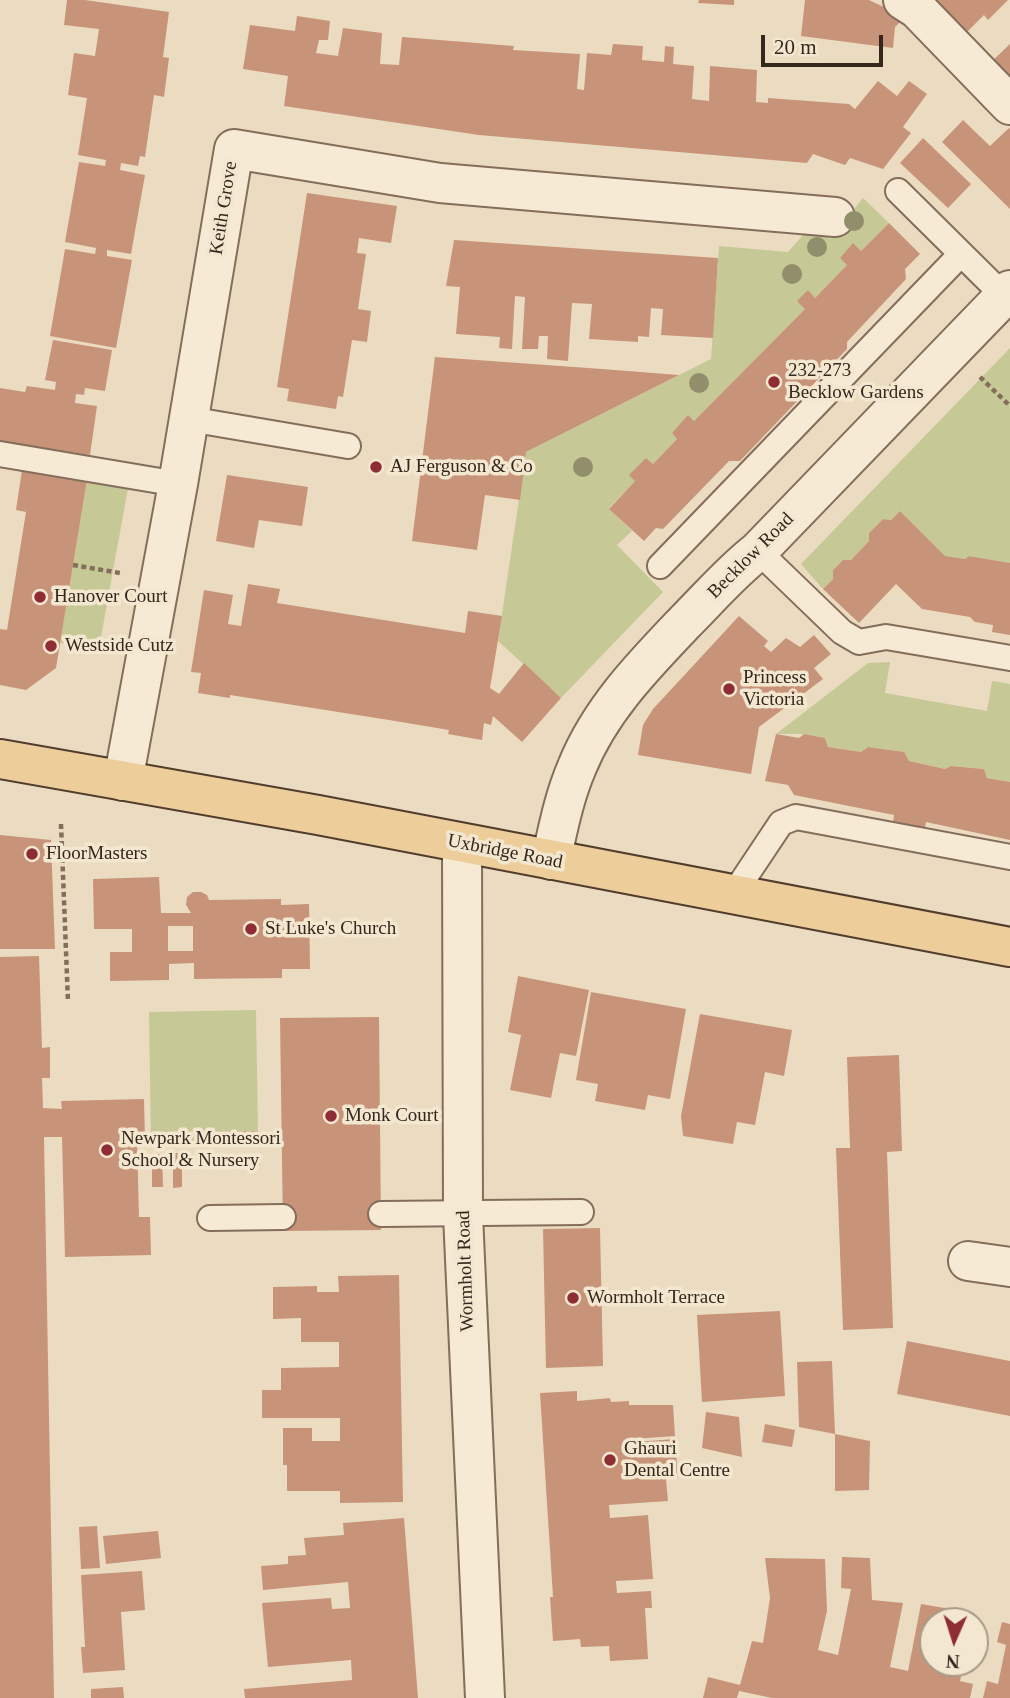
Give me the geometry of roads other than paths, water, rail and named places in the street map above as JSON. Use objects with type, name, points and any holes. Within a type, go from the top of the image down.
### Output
[{"type":"main road","name":"Uxbridge Road","points":[[0,759],[318,815],[1010,947]]},
{"type":"street","points":[[903,0],[916,9],[1010,105]]},
{"type":"street","name":"Keith Grove","points":[[123,781],[178,484],[233,149],[440,183],[835,217]]},
{"type":"street","name":"Becklow Road","points":[[551,860],[559,822],[576,768],[605,713],[656,653],[1007,293]]},
{"type":"street","name":"Wormholt Road","points":[[463,844],[463,1214],[486,1698]]},
{"type":"street","points":[[968,1261],[1010,1267]]},
{"type":"lane","points":[[898,191],[961,254],[1007,293]]},
{"type":"lane","points":[[660,566],[961,254]]},
{"type":"lane","points":[[189,419],[348,446]]},
{"type":"lane","points":[[0,454],[178,484]]},
{"type":"lane","points":[[758,551],[842,632],[859,642],[886,637],[1010,659]]},
{"type":"lane","points":[[733,894],[781,823],[796,817],[1010,857]]},
{"type":"lane","points":[[381,1214],[581,1212]]},
{"type":"lane","points":[[210,1218],[283,1217]]},
{"type":"place","name":"232-273 Becklow Gardens","points":[[774,382]]},
{"type":"place","name":"AJ Ferguson & Co","points":[[376,467]]},
{"type":"place","name":"Hanover Court","points":[[40,597]]},
{"type":"place","name":"Westside Cutz","points":[[51,646]]},
{"type":"place","name":"Princess Victoria","points":[[729,689]]},
{"type":"place","name":"FloorMasters","points":[[32,854]]},
{"type":"place","name":"St Luke's Church","points":[[251,929]]},
{"type":"place","name":"Monk Court","points":[[331,1116]]},
{"type":"place","name":"Newpark Montessori School & Nursery","points":[[107,1150]]},
{"type":"place","name":"Wormholt Terrace","points":[[573,1298]]},
{"type":"place","name":"Ghauri Dental Centre","points":[[610,1460]]}]
